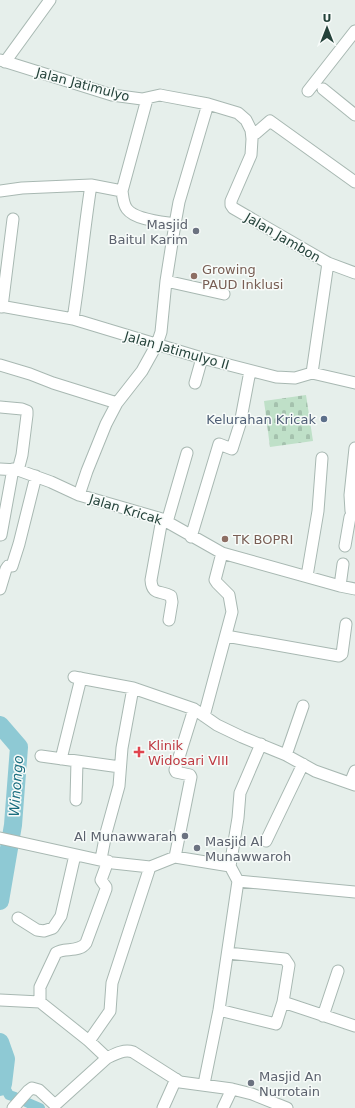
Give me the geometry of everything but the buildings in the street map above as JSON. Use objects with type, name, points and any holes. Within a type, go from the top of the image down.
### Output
[{"type":"street","points":[[3,61],[50,0]]},
{"type":"street","points":[[355,31],[315,88],[355,115]]},
{"type":"street","name":"Jalan Jatimulyo","points":[[3,61],[112,95],[138,99],[147,99],[160,95],[208,104],[238,113],[246,120],[252,134]]},
{"type":"street","points":[[147,99],[122,191],[123,202],[127,210],[132,214],[143,218],[176,224]]},
{"type":"street","name":"Jalan Kricak","points":[[208,104],[179,202],[166,281],[161,332],[157,344],[142,371],[117,403],[106,424],[79,495],[164,520],[222,553],[355,589]]},
{"type":"street","points":[[252,134],[256,133],[270,121],[355,182]]},
{"type":"street","name":"Jalan Jambon","points":[[252,134],[251,155],[231,201],[231,205],[233,208],[328,263],[312,374]]},
{"type":"street","points":[[0,191],[22,188],[90,185],[122,191]]},
{"type":"street","points":[[73,320],[90,185]]},
{"type":"street","points":[[1,307],[13,219]]},
{"type":"street","points":[[328,263],[355,273]]},
{"type":"street","points":[[166,281],[224,294]]},
{"type":"street","name":"Jalan Jatimulyo II","points":[[1,307],[73,320],[202,358],[276,377],[295,378],[312,374],[355,383]]},
{"type":"street","points":[[195,383],[202,358]]},
{"type":"street","points":[[0,365],[117,403]]},
{"type":"street","points":[[192,536],[219,444],[232,449],[240,424],[250,371]]},
{"type":"street","points":[[0,407],[22,409],[27,411],[24,441],[15,469],[1,535]]},
{"type":"street","points":[[340,586],[350,514],[350,495],[355,448]]},
{"type":"street","points":[[169,620],[172,602],[171,596],[155,591],[152,588],[150,580],[164,520],[187,453]]},
{"type":"street","points":[[307,576],[318,511],[322,458]]},
{"type":"street","points":[[0,469],[15,469],[36,476],[79,495]]},
{"type":"street","points":[[0,589],[6,569],[8,566],[12,566],[17,551],[36,476]]},
{"type":"street","points":[[204,716],[232,612],[229,595],[217,584],[215,580],[222,553]]},
{"type":"street","points":[[226,636],[339,656],[342,654],[346,624]]},
{"type":"street","points":[[61,759],[78,677],[133,688],[194,709],[217,725],[286,755],[329,777],[352,784],[355,771]]},
{"type":"street","points":[[40,1002],[40,987],[56,953],[60,950],[82,947],[86,943],[106,889],[101,880],[106,832],[119,786],[122,748],[133,688]]},
{"type":"street","points":[[286,755],[303,706]]},
{"type":"street","points":[[175,857],[191,777],[190,775],[177,773],[176,770],[194,709]]},
{"type":"street","points":[[204,1084],[219,1010],[238,881],[230,866],[238,818],[240,793],[261,744]]},
{"type":"street","points":[[41,756],[120,767]]},
{"type":"street","points":[[76,800],[77,761]]},
{"type":"street","points":[[266,841],[303,764]]},
{"type":"street","points":[[0,838],[75,855],[150,867],[175,857],[230,866]]},
{"type":"street","points":[[18,918],[37,930],[44,931],[52,928],[61,916],[75,855]]},
{"type":"street","points":[[89,1041],[110,1011],[112,983],[150,867]]},
{"type":"street","points":[[238,881],[355,892]]},
{"type":"street","points":[[219,1010],[276,1024],[283,1002],[289,965],[286,960],[228,953]]},
{"type":"street","points":[[323,1016],[338,971]]},
{"type":"street","points":[[0,1000],[40,1002],[89,1041],[107,1058]]},
{"type":"street","points":[[283,1002],[355,1026]]},
{"type":"street","points":[[13,1108],[32,1088],[39,1090],[55,1106],[107,1058],[116,1053],[129,1050],[180,1082],[204,1084],[232,1089],[252,1094],[286,1108]]},
{"type":"street","points":[[163,1108],[176,1079]]},
{"type":"street","points":[[222,1108],[232,1089]]},
{"type":"green space","points":[[306,395],[313,441],[270,447],[264,401]]},
{"type":"waterway","name":"Winongo","points":[[0,725],[19,747],[13,825],[0,901]]},
{"type":"waterway","name":"Winongo","points":[[0,1042],[6,1059],[3,1084],[0,1087]]},
{"type":"waterway","points":[[3,1084],[9,1095],[15,1097]]},
{"type":"waterway","points":[[26,1102],[40,1108]]},
{"type":"place","name":"Masjid Baitul Karim","points":[[196,231]]},
{"type":"place","name":"Growing PAUD Inklusi","points":[[194,276]]},
{"type":"place","name":"Kelurahan Kricak","points":[[324,419]]},
{"type":"place","name":"TK BOPRI","points":[[225,539]]},
{"type":"place","name":"Klinik Widosari VIII","points":[[139,752]]},
{"type":"place","name":"Al Munawwarah","points":[[185,836]]},
{"type":"place","name":"Masjid Al Munawwaroh","points":[[197,848]]},
{"type":"place","name":"Masjid An Nurrotain","points":[[251,1083]]}]
